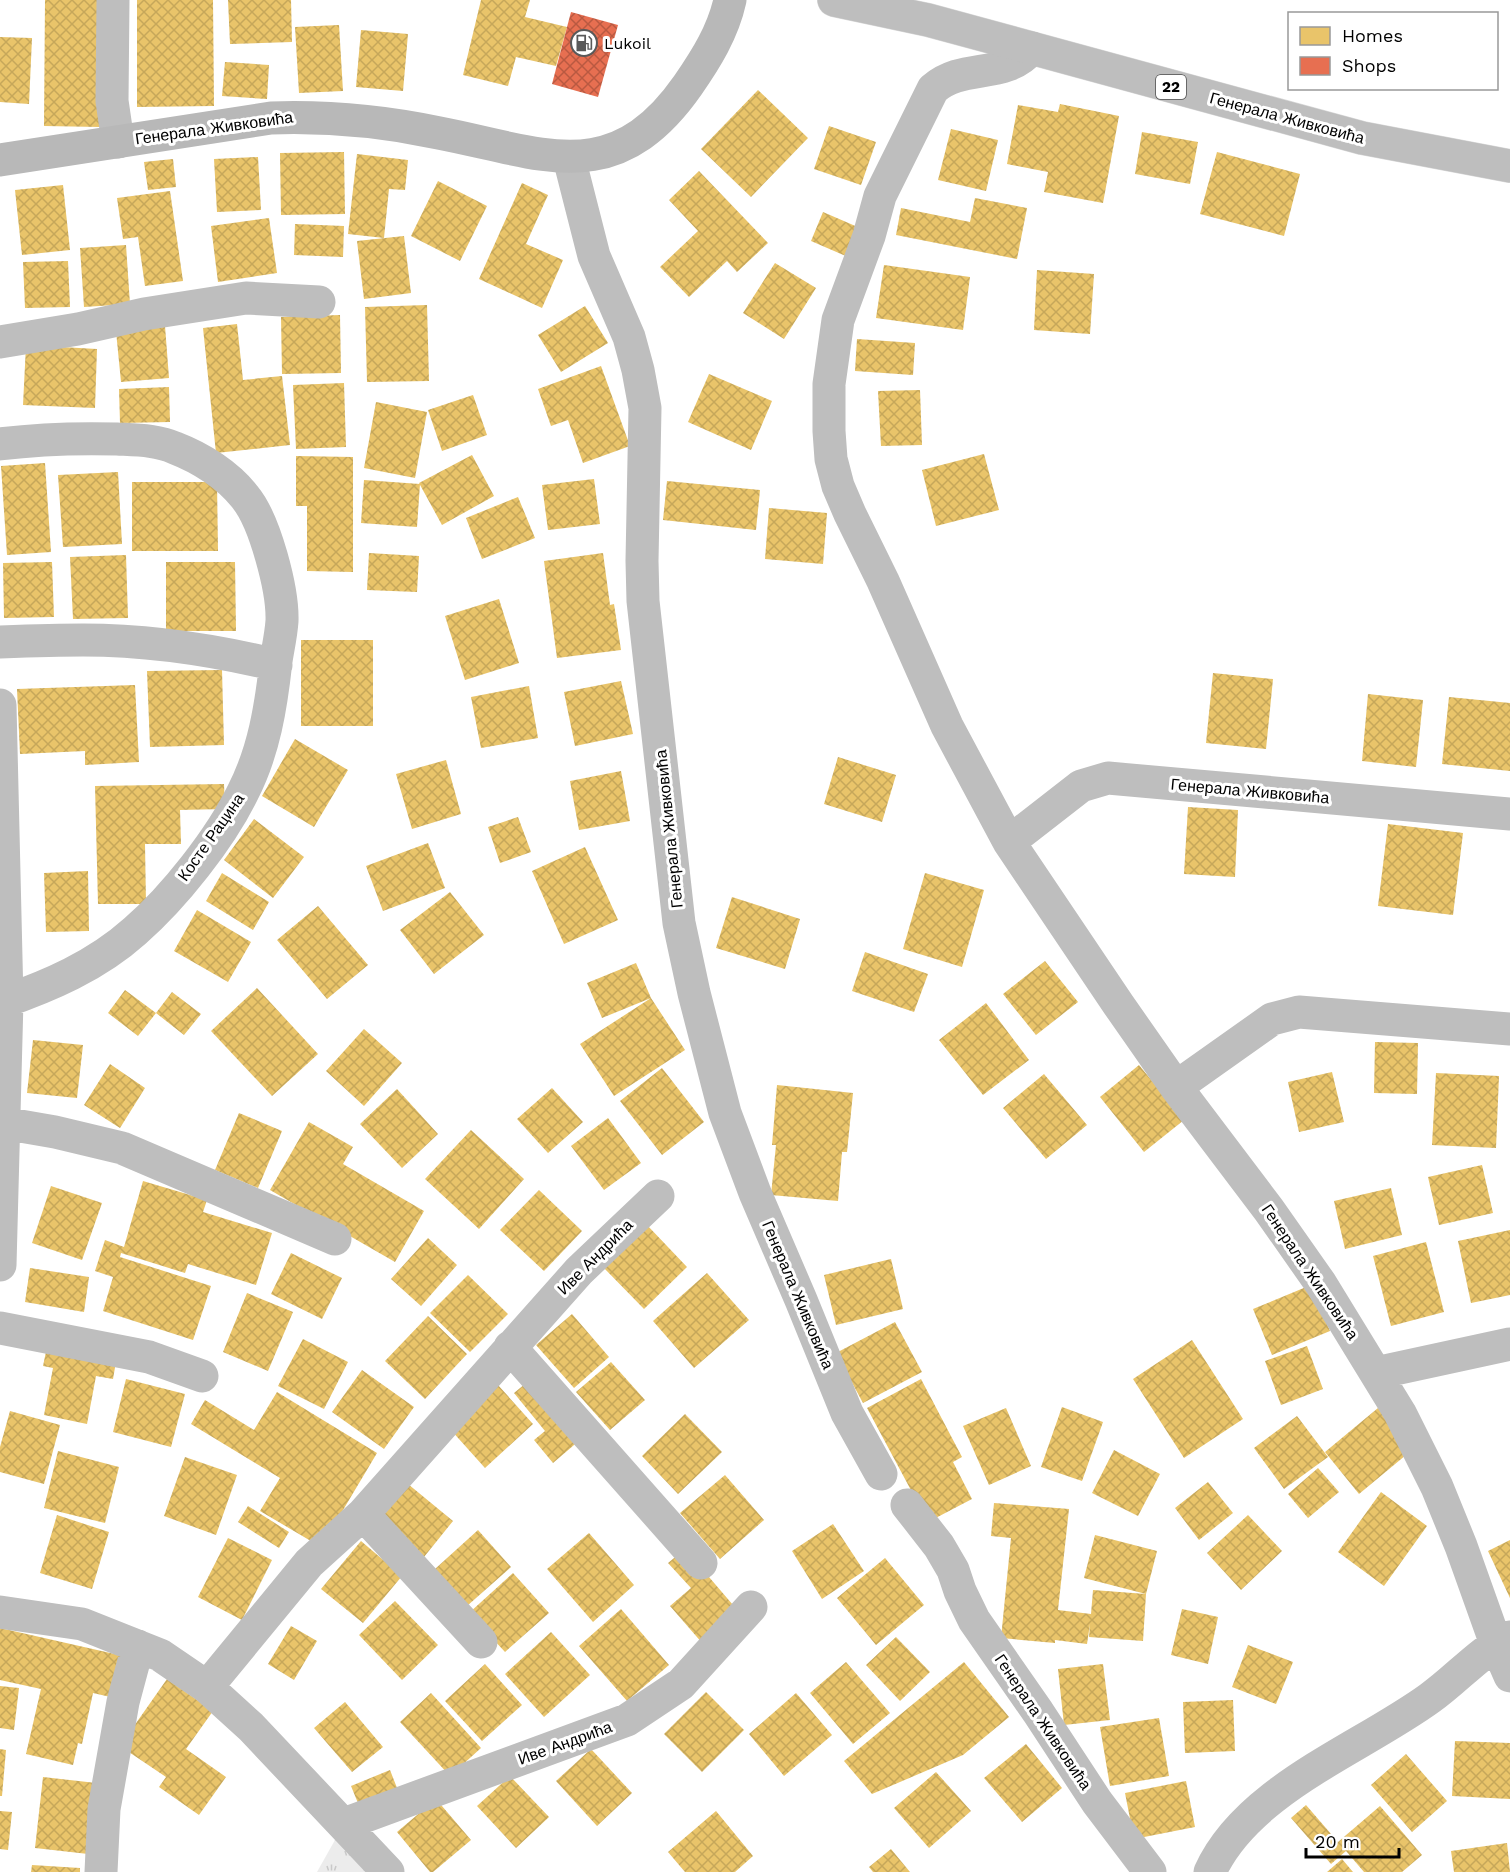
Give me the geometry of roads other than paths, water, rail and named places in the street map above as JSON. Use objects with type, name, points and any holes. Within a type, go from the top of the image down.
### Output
[{"type":"street","points":[[113,0],[112,101],[118,142]]},
{"type":"street","name":"Генерала Живковића","points":[[0,160],[271,118],[336,117],[401,126],[544,156],[569,158],[591,154],[620,146],[651,129],[684,91],[697,72],[725,21],[730,0]]},
{"type":"street","name":"Генерала Живковића","points":[[834,0],[928,20],[1362,138],[1510,166]]},
{"type":"street","name":"Генерала Живковића","points":[[1032,48],[1019,61],[1008,66],[954,76],[943,81],[926,101],[880,196],[838,320],[829,384],[831,459],[846,505],[888,591],[947,726],[1009,842],[1176,1087],[1269,1210],[1321,1284],[1400,1413],[1437,1487],[1503,1640],[1510,1676]]},
{"type":"street","name":"Генерала Живковића","points":[[569,158],[594,256],[629,337],[645,408],[642,529],[644,601],[679,924],[719,1122],[755,1194],[847,1413],[881,1474]]},
{"type":"street","points":[[0,342],[78,329],[144,314],[246,298],[320,302]]},
{"type":"street","name":"Косте Рацина","points":[[0,444],[57,438],[154,442],[173,447],[210,465],[245,496],[257,516],[267,541],[277,581],[282,619],[272,697],[263,742],[251,775],[232,810],[192,867],[160,907],[117,946],[69,976],[3,1001]]},
{"type":"street","points":[[0,642],[85,640],[128,642],[242,657],[276,665]]},
{"type":"street","points":[[0,705],[5,881],[0,1265]]},
{"type":"street","name":"Генерала Живковића","points":[[1009,842],[1082,786],[1108,778],[1510,814]]},
{"type":"street","points":[[1176,1087],[1272,1019],[1299,1012],[1510,1029]]},
{"type":"street","points":[[3,1123],[55,1132],[122,1148],[335,1239]]},
{"type":"street","name":"Иве Андрића","points":[[207,1687],[309,1563],[363,1514],[579,1271],[658,1196]]},
{"type":"street","points":[[0,1328],[148,1357],[202,1376]]},
{"type":"street","points":[[1376,1373],[1510,1344]]},
{"type":"street","points":[[510,1347],[701,1563]]},
{"type":"street","name":"Генерала Живковића","points":[[907,1505],[939,1546],[953,1570],[960,1592],[974,1620],[1097,1802],[1150,1872]]},
{"type":"street","points":[[363,1514],[481,1642]]},
{"type":"street","name":"Иве Андрића","points":[[344,1824],[627,1720],[681,1684],[752,1607]]},
{"type":"street","points":[[0,1612],[82,1624],[160,1655],[207,1687],[251,1727],[388,1872]]},
{"type":"street","points":[[1210,1872],[1218,1853],[1229,1838],[1278,1795],[1432,1697],[1503,1640]]},
{"type":"street","points":[[101,1872],[104,1809],[123,1702],[138,1646]]},
{"type":"place","name":"Lukoil","points":[[584,43]]}]
